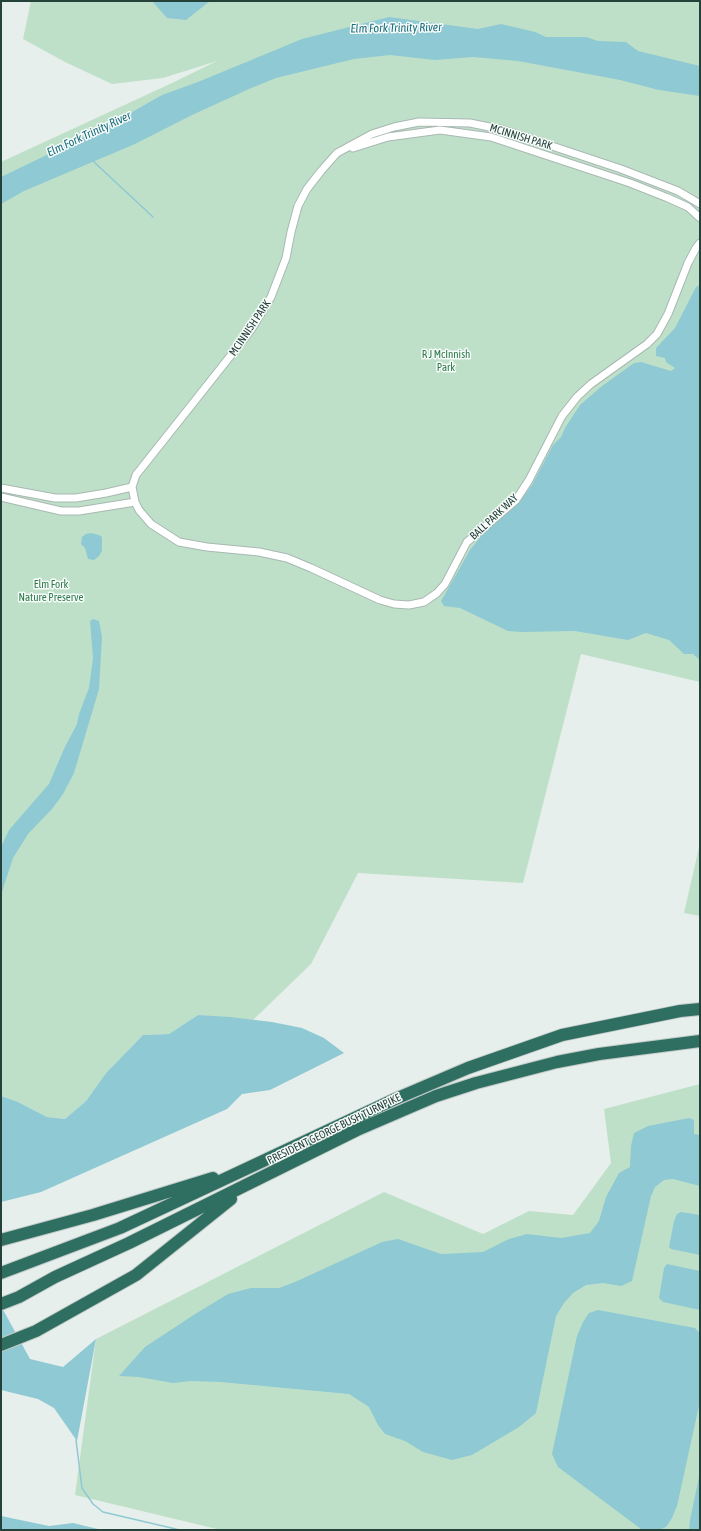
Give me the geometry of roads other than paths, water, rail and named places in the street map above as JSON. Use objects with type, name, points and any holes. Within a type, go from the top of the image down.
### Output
[{"type":"highway","name":"PRESIDENT GEORGE BUSH TURNPIKE","points":[[4,1272],[120,1228],[427,1084],[506,1053],[569,1034],[680,1011],[700,1009]]},
{"type":"highway","name":"PRESIDENT GEORGE BUSH TURNPIKE","points":[[1,1304],[19,1298],[55,1277],[129,1243],[357,1130],[436,1096],[476,1083],[537,1067],[592,1055],[700,1043]]},
{"type":"highway","points":[[1,1240],[93,1215],[259,1164]]},
{"type":"highway","points":[[1,1345],[36,1331],[136,1275],[219,1207],[262,1178]]},
{"type":"street","name":"MCINNISH PARK","points":[[132,487],[136,475],[143,465],[251,330],[280,276],[286,258],[298,206],[307,189],[337,153],[372,134],[394,127],[419,122],[470,123],[504,130],[678,191],[700,204]]},
{"type":"street","name":"MCINNISH PARK","points":[[337,153],[396,136],[440,130],[469,133],[502,140],[630,183],[688,207],[700,218]]},
{"type":"street","name":"BALL PARK WAY","points":[[132,487],[135,502],[139,510],[151,524],[179,542],[207,547],[247,550],[287,558],[330,576],[380,600],[409,606],[424,602],[437,593],[445,584],[467,542],[516,500],[529,480],[562,416],[578,397],[591,384],[647,344],[657,334],[668,314],[688,263],[696,248],[700,244]]},
{"type":"street","points":[[1,488],[55,498],[76,498],[132,487]]},
{"type":"street","points":[[1,497],[61,510],[79,511],[135,502]]},
{"type":"water","points":[[152,1],[210,1],[186,20],[167,18]]},
{"type":"water","name":"Elm Fork Trinity River","points":[[389,17],[478,29],[501,24],[535,32],[546,37],[586,37],[598,41],[626,42],[638,51],[700,66],[700,96],[659,90],[620,80],[518,61],[473,57],[435,60],[390,55],[354,59],[276,78],[249,89],[192,115],[135,144],[24,191],[1,204],[1,177],[113,123],[162,95],[198,82],[302,39]]},
{"type":"water","points":[[700,285],[700,660],[693,654],[684,654],[669,640],[646,633],[628,640],[575,631],[508,631],[460,608],[444,606],[441,601],[470,550],[489,526],[520,501],[532,485],[553,445],[561,437],[580,405],[602,386],[634,363],[641,362],[671,371],[675,368],[666,362],[665,358],[656,356],[656,348],[675,328],[696,287]]},
{"type":"water","points":[[91,533],[102,537],[102,551],[94,560],[88,559],[85,548],[81,544],[82,537]]},
{"type":"water","points":[[93,619],[99,621],[102,637],[99,689],[74,773],[63,794],[52,809],[28,834],[13,858],[1,895],[1,847],[9,830],[49,784],[64,749],[77,724],[79,714],[89,688],[93,658],[90,621]]},
{"type":"water","points":[[198,1015],[272,1022],[302,1028],[324,1038],[344,1053],[270,1090],[242,1094],[227,1109],[41,1192],[1,1202],[1,1096],[18,1102],[47,1117],[65,1119],[86,1101],[106,1073],[143,1035],[169,1034]]},
{"type":"water","points":[[689,1118],[694,1120],[694,1134],[700,1135],[700,1186],[673,1179],[664,1180],[655,1187],[651,1196],[632,1281],[621,1286],[603,1283],[586,1285],[573,1293],[564,1303],[556,1316],[536,1413],[519,1427],[472,1455],[452,1460],[423,1452],[405,1441],[385,1434],[378,1425],[369,1407],[349,1394],[221,1382],[191,1381],[173,1383],[139,1377],[119,1376],[145,1347],[228,1294],[251,1288],[279,1288],[382,1242],[398,1239],[441,1254],[483,1252],[509,1239],[527,1234],[561,1238],[590,1233],[599,1221],[606,1197],[619,1173],[630,1167],[631,1146],[634,1133],[648,1126]]},
{"type":"water","points":[[681,1212],[700,1215],[700,1255],[671,1249],[669,1247],[674,1221],[677,1214]]},
{"type":"water","points":[[667,1264],[700,1271],[700,1310],[663,1302],[659,1298],[664,1268]]},
{"type":"water","points":[[1,1306],[30,1359],[63,1367],[96,1339],[77,1441],[54,1408],[38,1399],[1,1390]]},
{"type":"water","points":[[598,1310],[695,1328],[700,1333],[700,1401],[677,1506],[666,1527],[659,1530],[641,1529],[558,1467],[552,1454],[577,1336],[589,1313]]},
{"type":"water","points":[[700,1472],[700,1530],[689,1530],[690,1520]]},
{"type":"water","points":[[1,1516],[49,1526],[73,1523],[102,1530],[1,1530]]},
{"type":"waterway","points":[[93,161],[153,217]]},
{"type":"waterway","points":[[76,1440],[82,1488],[93,1504],[103,1512],[180,1530]]},
{"type":"park label","name":"R J McInnish Park","points":[[446,361]]},
{"type":"park label","name":"Elm Fork Nature Preserve","points":[[51,591]]}]
